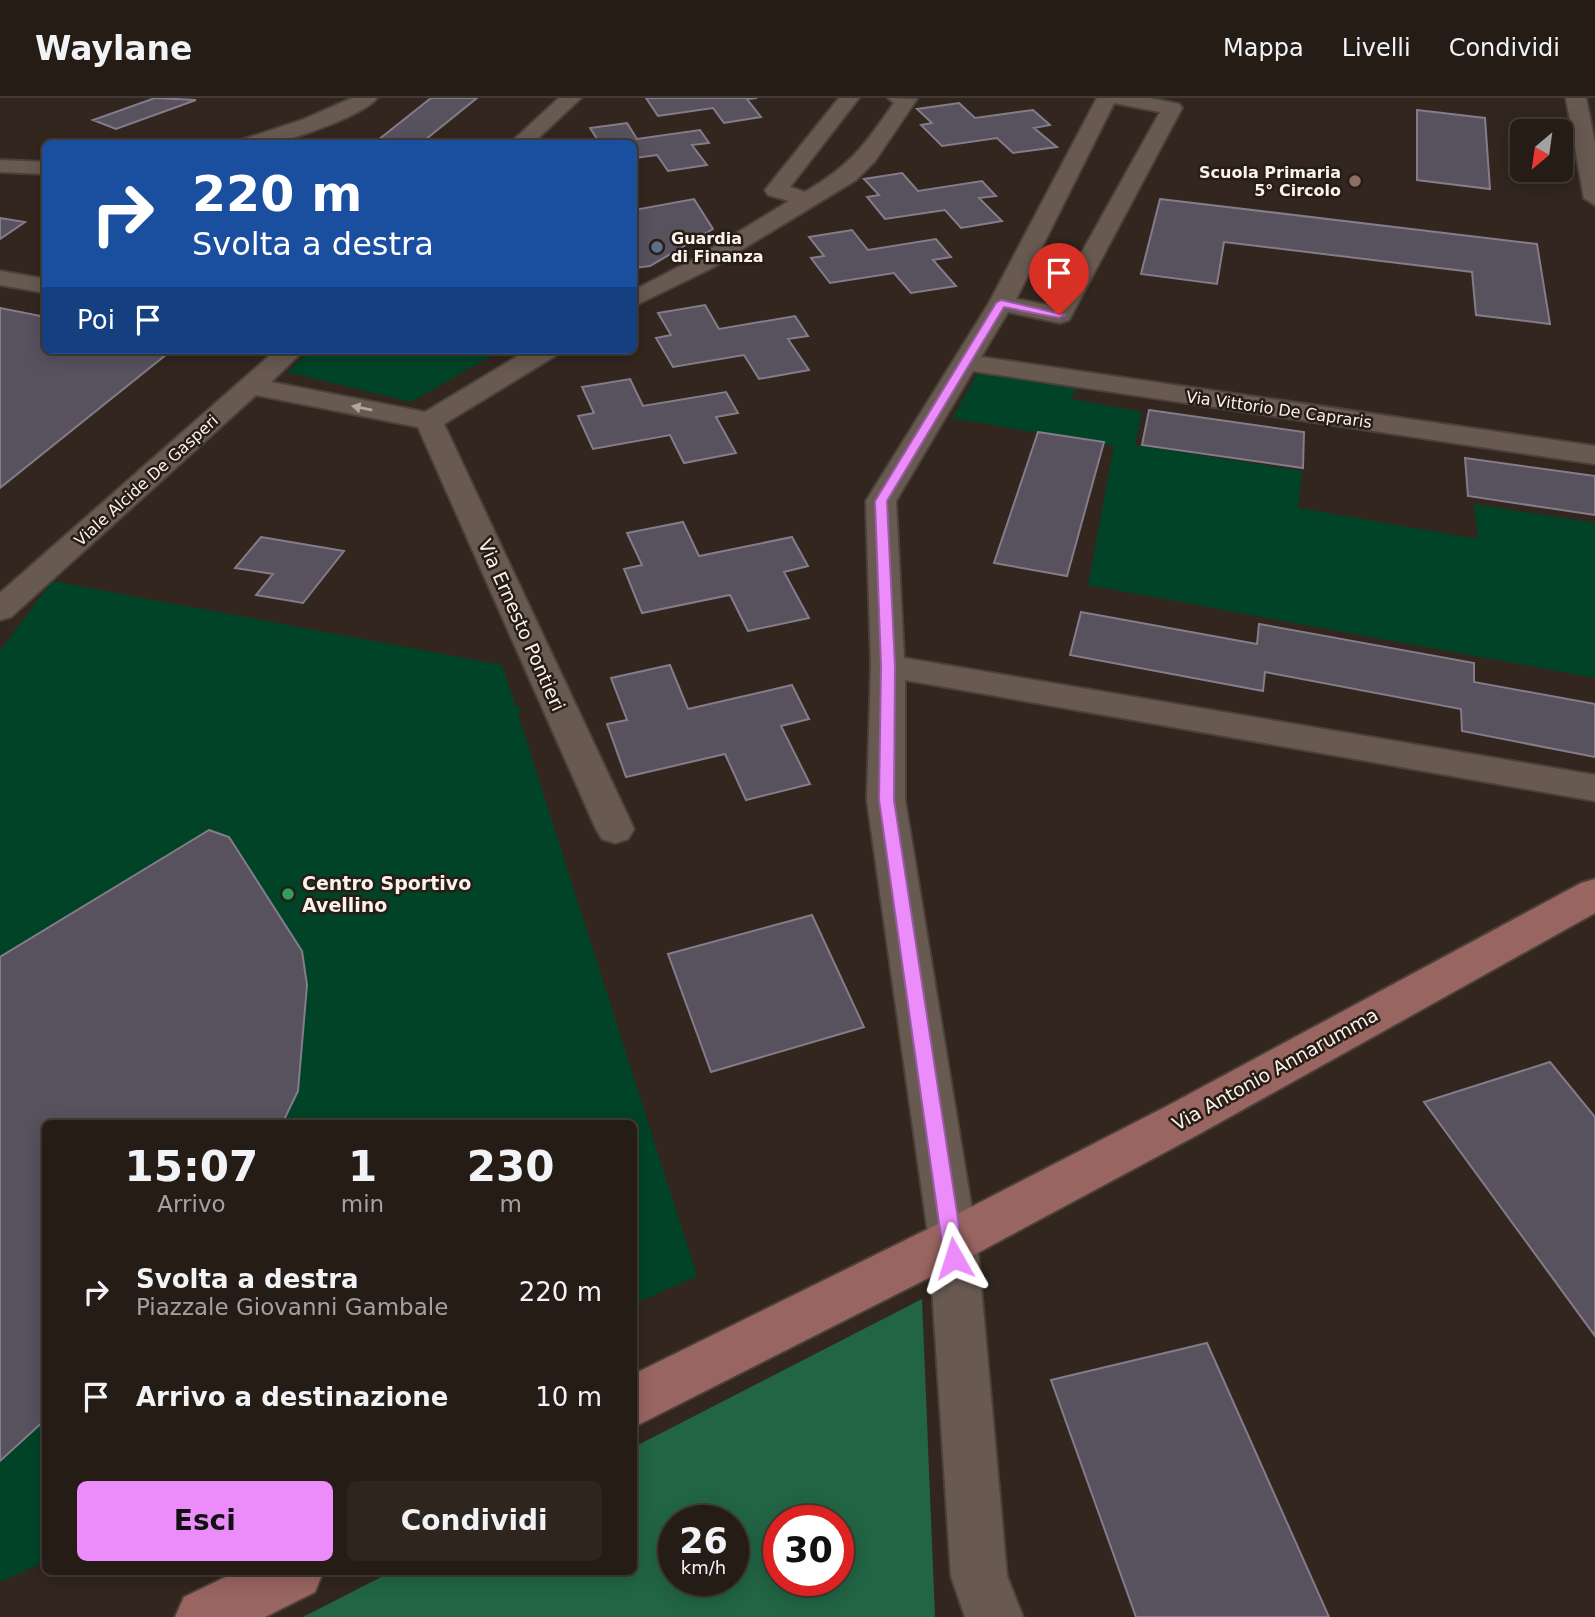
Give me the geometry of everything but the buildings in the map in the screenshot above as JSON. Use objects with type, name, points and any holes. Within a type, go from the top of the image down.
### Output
[{"type":"main road","name":"Via Antonio Annarumma","points":[[637,1399],[953,1241],[1185,1119],[1595,894]]},
{"type":"main road","points":[[204,1617],[289,1575]]},
{"type":"street","points":[[261,140],[308,125],[367,98]]},
{"type":"street","points":[[523,140],[570,98]]},
{"type":"street","points":[[807,200],[776,190],[849,98]]},
{"type":"street","points":[[637,297],[702,264],[848,175],[867,156],[907,99],[898,98]]},
{"type":"street","points":[[994,1617],[979,1576],[953,1241],[886,800],[888,666],[881,501],[1001,303],[1107,98]]},
{"type":"street","points":[[1001,303],[1059,315],[1172,108],[1118,98]]},
{"type":"street","points":[[1576,98],[1588,128],[1595,198]]},
{"type":"street","points":[[0,166],[42,168]]},
{"type":"street","points":[[0,278],[42,285]]},
{"type":"street","name":"Viale Alcide De Gasperi","points":[[0,610],[287,354]]},
{"type":"street","points":[[251,386],[429,421],[539,354]]},
{"type":"street","name":"Via Vittorio De Capraris","points":[[963,362],[1595,455]]},
{"type":"street","name":"Via Ernesto Pontieri","points":[[429,421],[615,829]]},
{"type":"street","points":[[888,666],[1595,788]]},
{"type":"green space","points":[[307,354],[495,354],[411,402],[287,372]]},
{"type":"green space","points":[[979,371],[1077,386],[1071,399],[1142,412],[1135,445],[1302,471],[1298,508],[1478,539],[1474,504],[1595,523],[1595,678],[1088,585],[1114,446],[952,418]]},
{"type":"green space","name":"Centro Sportivo Avellino","points":[[52,581],[502,665],[516,707],[521,708],[518,714],[697,1276],[637,1303],[637,1120],[42,1120],[42,1563],[0,1582],[0,651]]},
{"type":"green space","points":[[922,1299],[935,1617],[303,1617],[385,1575],[637,1575],[637,1445]]},
{"type":"place","name":"Scuola Primaria 5° Circolo","points":[[1355,181]]},
{"type":"place","name":"Guardia di Finanza","points":[[657,247]]},
{"type":"place","name":"Centro Sportivo Avellino","points":[[288,894]]},
{"type":"route","points":[[954,1258],[931,1087],[886,800],[888,666],[881,501],[1001,303],[1059,315]]}]
